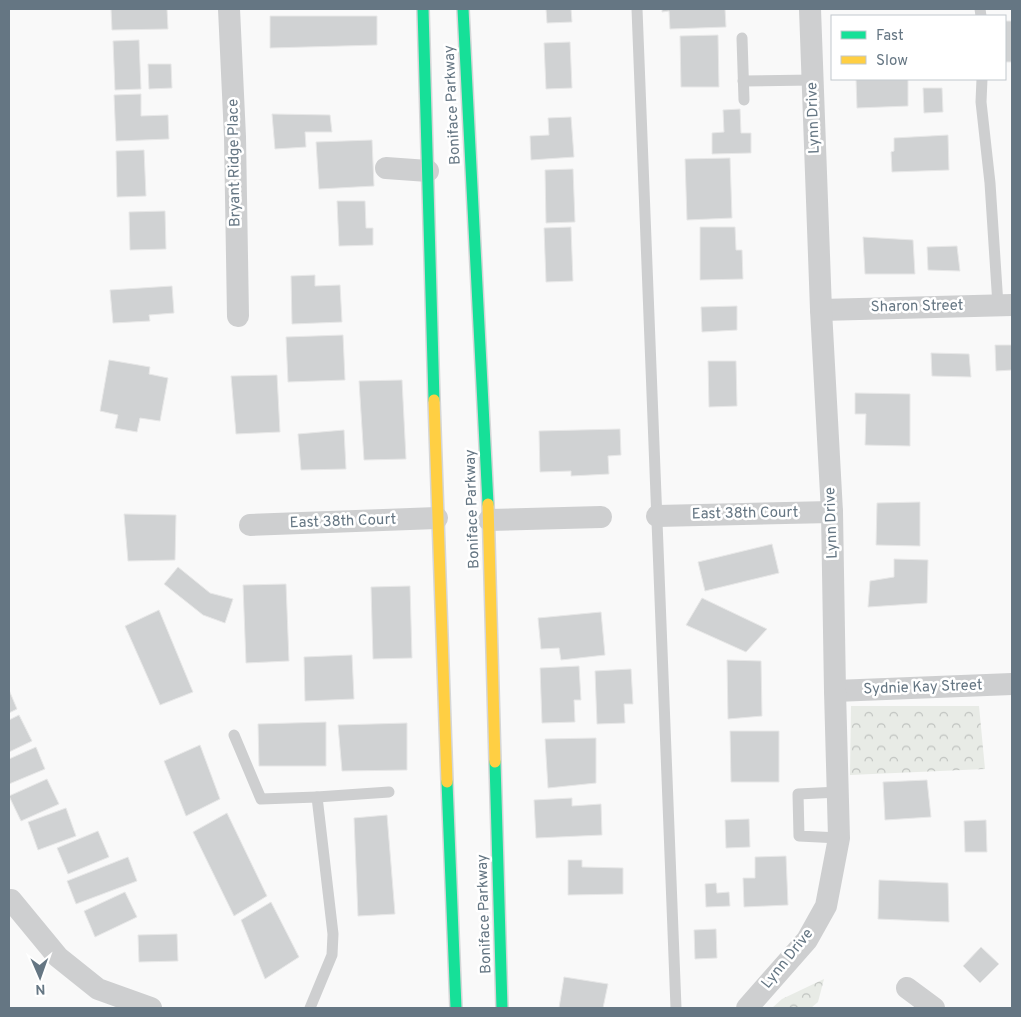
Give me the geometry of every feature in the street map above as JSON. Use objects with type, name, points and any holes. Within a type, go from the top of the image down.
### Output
[{"type":"main road","name":"Boniface Parkway","points":[[423,9],[437,518],[456,1008]]},
{"type":"main road","name":"Boniface Parkway","points":[[463,9],[489,520],[502,1008]]},
{"type":"street","name":"Bryant Ridge Place","points":[[229,9],[235,137],[238,316]]},
{"type":"street","name":"Lynn Drive","points":[[747,1008],[807,940],[826,906],[839,838],[832,512],[821,310],[810,9]]},
{"type":"street","points":[[386,168],[428,171]]},
{"type":"street","name":"Sharon Street","points":[[821,310],[1005,305]]},
{"type":"street","name":"East 38th Court","points":[[657,516],[832,512]]},
{"type":"street","points":[[489,520],[601,517]]},
{"type":"street","name":"East 38th Court","points":[[250,525],[437,518]]},
{"type":"street","name":"Sydnie Kay Street","points":[[835,691],[1012,684]]},
{"type":"street","points":[[9,899],[58,957],[98,989],[150,1008]]},
{"type":"street","points":[[908,988],[934,1008]]},
{"type":"lane","points":[[637,9],[676,1008]]},
{"type":"lane","points":[[742,38],[744,100]]},
{"type":"lane","points":[[743,81],[813,80]]},
{"type":"lane","points":[[982,80],[982,102],[990,183],[1005,305]]},
{"type":"lane","points":[[234,735],[261,799],[389,792]]},
{"type":"lane","points":[[839,792],[798,794],[799,836],[839,838]]},
{"type":"lane","points":[[310,1008],[332,955],[333,934],[317,797]]},
{"type":"green space","points":[[851,706],[979,706],[985,769],[850,775]]},
{"type":"green space","points":[[824,979],[818,1002],[811,1008],[772,1008],[782,999]]},
{"type":"building","points":[[111,9],[167,9],[168,29],[112,30]]},
{"type":"building","points":[[546,9],[571,9],[572,22],[547,23]]},
{"type":"building","points":[[662,9],[725,9],[726,27],[670,29],[669,11],[662,12]]},
{"type":"building","points":[[270,16],[377,16],[377,45],[270,48]]},
{"type":"building","points":[[1006,21],[1012,21],[1012,62],[1006,62]]},
{"type":"building","points":[[718,35],[719,87],[681,87],[680,36]]},
{"type":"building","points":[[139,40],[141,89],[115,90],[113,41]]},
{"type":"building","points":[[570,42],[572,88],[546,89],[544,43]]},
{"type":"building","points":[[148,64],[171,64],[172,88],[149,89]]},
{"type":"building","points":[[856,80],[908,80],[908,106],[857,108]]},
{"type":"building","points":[[923,88],[942,88],[943,112],[924,113]]},
{"type":"building","points":[[141,94],[141,116],[168,115],[169,139],[116,141],[114,95]]},
{"type":"building","points":[[740,109],[741,133],[751,133],[751,153],[712,154],[712,133],[724,132],[723,110]]},
{"type":"building","points":[[272,114],[330,115],[332,132],[305,132],[306,147],[275,149]]},
{"type":"building","points":[[571,117],[574,157],[531,160],[530,136],[549,135],[548,118]]},
{"type":"building","points":[[948,135],[949,170],[892,172],[891,152],[894,151],[894,138]]},
{"type":"building","points":[[372,140],[374,186],[319,189],[316,142]]},
{"type":"building","points":[[144,150],[146,196],[117,197],[116,151]]},
{"type":"building","points":[[730,158],[732,218],[687,220],[685,159]]},
{"type":"building","points":[[573,169],[575,222],[546,223],[545,170]]},
{"type":"building","points":[[337,201],[365,201],[366,228],[373,228],[373,245],[339,246]]},
{"type":"building","points":[[165,211],[166,249],[130,250],[129,212]]},
{"type":"building","points":[[571,227],[573,281],[546,282],[544,228]]},
{"type":"building","points":[[700,227],[735,227],[736,250],[742,250],[743,279],[700,280]]},
{"type":"building","points":[[863,237],[913,240],[915,274],[865,274]]},
{"type":"building","points":[[957,246],[960,271],[928,270],[927,247]]},
{"type":"building","points":[[315,275],[315,286],[340,285],[342,322],[292,324],[291,276]]},
{"type":"building","points":[[172,286],[174,313],[149,315],[150,321],[113,323],[110,290]]},
{"type":"building","points":[[737,306],[737,330],[702,332],[701,307]]},
{"type":"building","points":[[343,335],[345,380],[288,382],[286,337]]},
{"type":"building","points":[[995,345],[1012,345],[1012,370],[996,371]]},
{"type":"building","points":[[931,353],[969,354],[971,377],[932,376]]},
{"type":"building","points":[[109,360],[150,367],[149,374],[168,378],[160,421],[140,418],[137,432],[115,428],[118,415],[100,411]]},
{"type":"building","points":[[708,361],[736,361],[737,406],[709,407]]},
{"type":"building","points":[[277,375],[280,432],[236,434],[231,376]]},
{"type":"building","points":[[402,380],[406,459],[364,460],[359,381]]},
{"type":"building","points":[[855,393],[910,394],[910,446],[865,445],[866,414],[855,414]]},
{"type":"building","points":[[620,429],[621,455],[608,456],[609,474],[571,476],[571,471],[540,472],[539,431]]},
{"type":"building","points":[[344,430],[346,469],[301,470],[298,434]]},
{"type":"building","points":[[920,502],[920,546],[876,545],[877,503]]},
{"type":"building","points":[[124,514],[176,515],[175,560],[128,561]]},
{"type":"building","points":[[772,544],[779,573],[705,591],[698,562]]},
{"type":"building","points":[[894,559],[928,560],[927,603],[868,607],[870,581],[894,577]]},
{"type":"building","points":[[178,567],[210,593],[233,599],[225,623],[203,615],[164,584]]},
{"type":"building","points":[[286,584],[289,661],[246,663],[243,585]]},
{"type":"building","points":[[410,586],[412,658],[373,659],[371,587]]},
{"type":"building","points":[[702,598],[767,629],[746,652],[686,625]]},
{"type":"building","points":[[159,610],[193,692],[160,705],[125,626]]},
{"type":"building","points":[[601,612],[605,655],[561,660],[559,648],[541,649],[538,618]]},
{"type":"building","points":[[352,655],[354,699],[305,701],[304,657]]},
{"type":"building","points":[[727,660],[761,661],[762,716],[728,719]]},
{"type":"building","points":[[579,666],[581,700],[574,700],[575,722],[542,723],[540,668]]},
{"type":"building","points":[[631,669],[633,704],[624,704],[625,723],[597,724],[595,671]]},
{"type":"building","points":[[9,690],[17,709],[9,713]]},
{"type":"building","points":[[19,715],[32,741],[9,752],[9,720]]},
{"type":"building","points":[[326,722],[326,766],[259,766],[258,724]]},
{"type":"building","points":[[407,723],[407,770],[342,771],[338,725]]},
{"type":"building","points":[[730,731],[779,731],[779,782],[731,782]]},
{"type":"building","points":[[596,738],[596,783],[548,788],[545,739]]},
{"type":"building","points":[[200,745],[220,799],[186,816],[164,761]]},
{"type":"building","points":[[36,747],[45,769],[9,784],[9,759]]},
{"type":"building","points":[[47,779],[59,804],[21,821],[9,796]]},
{"type":"building","points":[[927,780],[931,817],[885,820],[883,782]]},
{"type":"building","points":[[572,798],[572,806],[601,804],[602,835],[536,838],[534,800]]},
{"type":"building","points":[[66,808],[76,836],[38,850],[28,822]]},
{"type":"building","points":[[227,813],[267,896],[234,916],[193,832]]},
{"type":"building","points":[[387,815],[395,914],[358,916],[354,818]]},
{"type":"building","points":[[749,819],[750,847],[726,848],[725,820]]},
{"type":"building","points":[[986,820],[987,852],[965,852],[964,821]]},
{"type":"building","points":[[98,831],[109,857],[68,874],[57,848]]},
{"type":"building","points":[[786,856],[788,905],[744,907],[743,878],[755,878],[755,857]]},
{"type":"building","points":[[128,857],[137,881],[76,904],[67,881]]},
{"type":"building","points":[[568,860],[582,860],[582,867],[623,868],[623,894],[568,895]]},
{"type":"building","points":[[879,880],[948,883],[949,922],[878,919]]},
{"type":"building","points":[[716,883],[717,893],[729,892],[730,906],[706,907],[705,884]]},
{"type":"building","points":[[125,892],[137,917],[95,937],[84,911]]},
{"type":"building","points":[[271,902],[299,957],[265,979],[241,920]]},
{"type":"building","points":[[716,929],[717,958],[695,959],[694,930]]},
{"type":"building","points":[[177,934],[178,961],[139,962],[138,935]]},
{"type":"building","points":[[981,947],[999,964],[980,983],[963,966]]},
{"type":"building","points":[[564,977],[608,984],[603,1008],[559,1008]]},
{"type":"traffic: fast","points":[[423,9],[434,400]]},
{"type":"traffic: fast","points":[[463,9],[488,504]]},
{"type":"traffic: fast","points":[[495,762],[502,1008]]},
{"type":"traffic: fast","points":[[447,782],[456,1008]]},
{"type":"traffic: slow","points":[[434,400],[447,782]]},
{"type":"traffic: slow","points":[[488,504],[495,762]]}]
